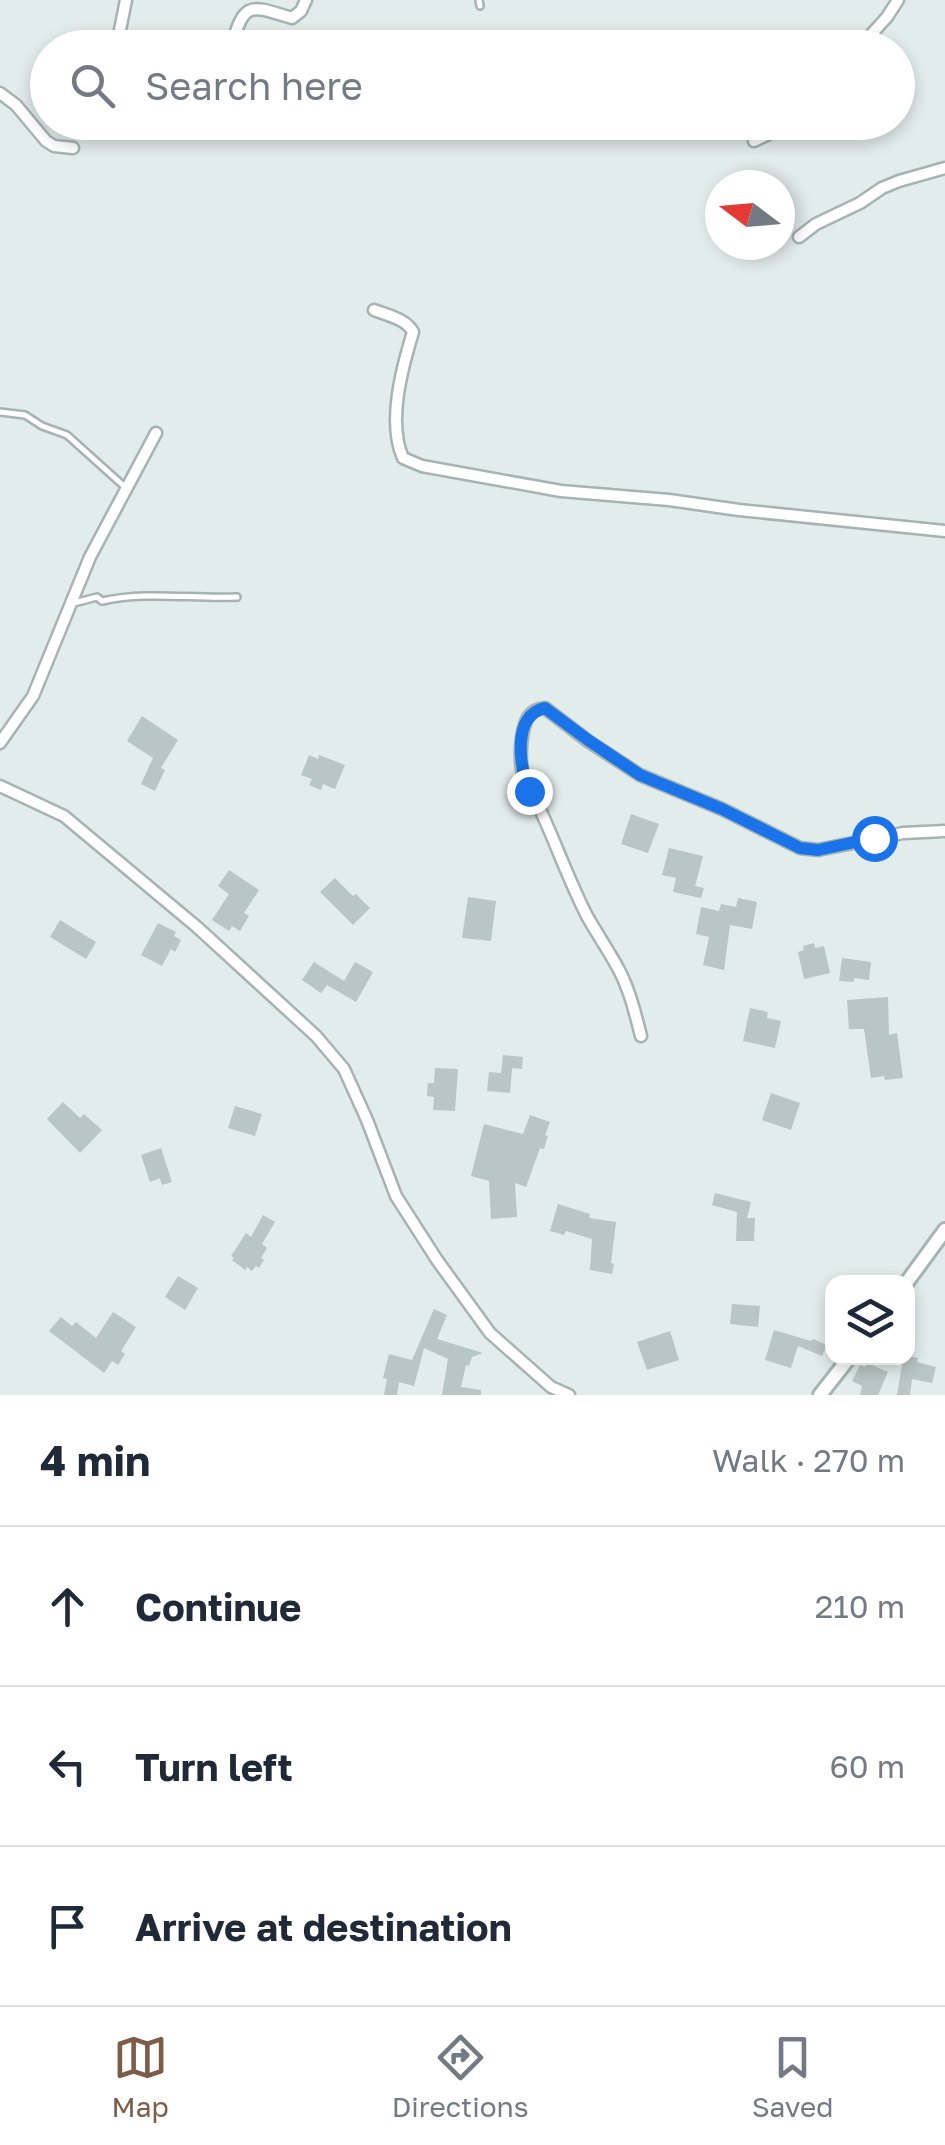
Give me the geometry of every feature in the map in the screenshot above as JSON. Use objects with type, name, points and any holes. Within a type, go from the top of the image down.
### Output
[{"type":"street","points":[[120,30],[126,0]]},
{"type":"street","points":[[237,30],[241,16],[256,7],[292,18],[301,12],[306,0]]},
{"type":"street","points":[[876,30],[898,0]]},
{"type":"street","points":[[0,93],[30,122]]},
{"type":"street","points":[[45,140],[54,146],[73,148]]},
{"type":"street","points":[[754,142],[758,140]]},
{"type":"street","points":[[798,237],[882,188],[945,168]]},
{"type":"street","points":[[374,310],[401,320],[413,332],[398,388],[398,446],[403,458],[422,466],[560,491],[945,531]]},
{"type":"street","points":[[0,743],[33,696],[90,558],[156,433]]},
{"type":"street","points":[[641,1036],[620,972],[580,902],[523,775],[520,755],[524,728],[535,710],[545,708],[640,775],[722,809],[800,848],[818,850],[903,832],[945,831]]},
{"type":"street","points":[[0,786],[64,816],[197,928],[316,1036],[344,1069],[396,1196],[437,1260],[490,1334],[551,1387],[568,1395]]},
{"type":"street","points":[[912,1275],[945,1230]]},
{"type":"street","points":[[820,1395],[844,1365]]},
{"type":"lane","points":[[0,412],[25,415],[67,435],[126,488]]},
{"type":"lane","points":[[71,603],[97,597],[102,601],[169,594],[192,599],[236,597]]},
{"type":"building","points":[[142,716],[178,740],[161,768],[165,770],[155,791],[141,784],[153,758],[127,741]]},
{"type":"building","points":[[309,755],[345,765],[335,789],[323,784],[321,790],[309,785],[312,779],[301,775]]},
{"type":"building","points":[[631,814],[659,824],[648,853],[621,844]]},
{"type":"building","points":[[669,848],[703,856],[695,886],[704,888],[701,898],[673,892],[676,878],[662,875]]},
{"type":"building","points":[[229,870],[259,890],[244,913],[249,916],[240,931],[232,926],[229,931],[212,920],[229,894],[218,886]]},
{"type":"building","points":[[335,878],[370,908],[353,925],[320,892]]},
{"type":"building","points":[[468,897],[496,901],[491,941],[462,938]]},
{"type":"building","points":[[738,898],[757,902],[752,929],[730,925],[724,970],[703,965],[709,937],[696,934],[701,907],[719,911],[721,904],[736,907]]},
{"type":"building","points":[[60,920],[96,942],[86,959],[50,937]]},
{"type":"building","points":[[158,923],[176,932],[174,936],[181,940],[162,966],[141,955]]},
{"type":"building","points":[[814,943],[815,948],[824,946],[830,973],[804,979],[798,952]]},
{"type":"building","points":[[842,958],[871,962],[869,980],[839,981]]},
{"type":"building","points":[[314,962],[344,981],[355,962],[373,972],[356,1002],[327,985],[321,993],[302,980]]},
{"type":"building","points":[[888,997],[889,1035],[897,1033],[903,1078],[885,1080],[884,1076],[871,1078],[864,1029],[849,1029],[847,1000]]},
{"type":"building","points":[[750,1008],[768,1012],[767,1018],[781,1021],[775,1048],[743,1041]]},
{"type":"building","points":[[503,1055],[523,1057],[522,1069],[512,1068],[510,1093],[487,1091],[489,1072],[501,1073]]},
{"type":"building","points":[[435,1068],[458,1069],[455,1111],[433,1110],[434,1097],[427,1096],[428,1083],[434,1083]]},
{"type":"building","points":[[771,1093],[800,1103],[791,1130],[762,1120]]},
{"type":"building","points":[[63,1102],[80,1118],[84,1114],[102,1130],[80,1153],[47,1119]]},
{"type":"building","points":[[235,1106],[262,1114],[255,1136],[228,1128]]},
{"type":"building","points":[[530,1115],[550,1122],[544,1149],[540,1148],[526,1187],[515,1183],[517,1217],[491,1219],[489,1181],[471,1176],[484,1124],[523,1134]]},
{"type":"building","points":[[161,1148],[172,1182],[162,1185],[160,1178],[150,1182],[141,1155]]},
{"type":"building","points":[[715,1193],[751,1202],[747,1218],[755,1218],[754,1241],[736,1241],[737,1212],[712,1205]]},
{"type":"building","points":[[558,1204],[590,1214],[589,1218],[616,1222],[612,1274],[590,1270],[592,1239],[550,1231]]},
{"type":"building","points":[[263,1215],[275,1222],[262,1244],[267,1248],[261,1258],[264,1260],[259,1268],[245,1270],[231,1256],[246,1233],[251,1237]]},
{"type":"building","points":[[178,1276],[198,1288],[185,1310],[165,1297]]},
{"type":"building","points":[[732,1304],[760,1306],[758,1327],[730,1324]]},
{"type":"building","points":[[434,1309],[447,1315],[437,1339],[483,1353],[472,1357],[466,1365],[461,1387],[481,1390],[481,1395],[442,1395],[448,1359],[424,1348],[414,1386],[399,1382],[397,1395],[384,1395],[387,1379],[383,1378],[389,1354],[412,1360]]},
{"type":"building","points":[[113,1312],[136,1327],[121,1351],[125,1354],[118,1365],[112,1361],[104,1373],[49,1331],[61,1317],[72,1326],[76,1322],[96,1338]]},
{"type":"building","points":[[774,1330],[825,1344],[822,1356],[798,1346],[791,1368],[765,1360]]},
{"type":"building","points":[[670,1331],[679,1360],[647,1370],[637,1342]]},
{"type":"building","points":[[915,1357],[917,1362],[936,1367],[932,1383],[912,1379],[910,1395],[897,1395],[902,1365],[915,1365]]},
{"type":"building","points":[[860,1365],[872,1365],[888,1372],[878,1395],[860,1395],[862,1386],[852,1381]]},
{"type":"route","points":[[529,791],[520,755],[524,728],[528,716],[545,708],[640,775],[722,809],[800,848],[818,850],[874,838]]}]
